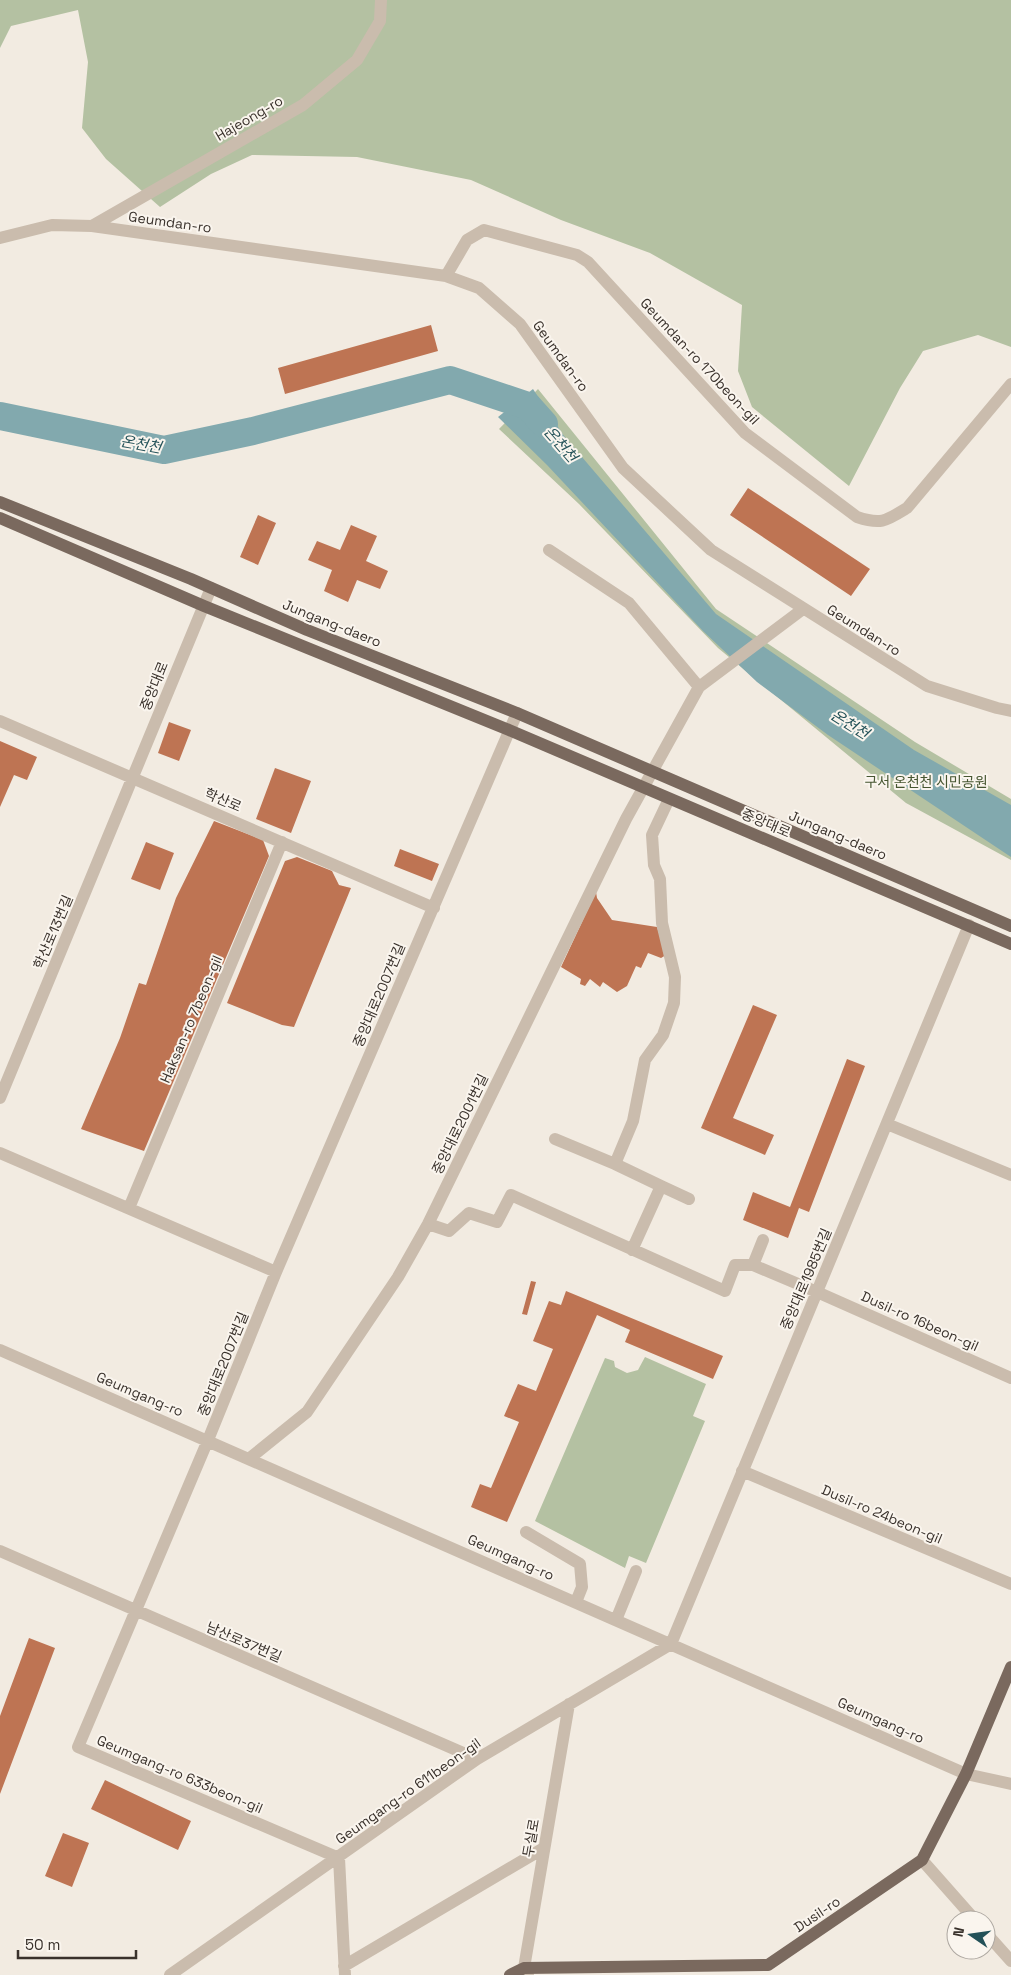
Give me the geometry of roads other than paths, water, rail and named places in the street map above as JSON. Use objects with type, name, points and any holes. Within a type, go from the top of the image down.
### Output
[{"type":"main road","name":"Jungang-daero","points":[[0,502],[211,588],[307,630],[517,713],[1011,926]]},
{"type":"main road","points":[[0,518],[204,606],[510,730]]},
{"type":"main road","name":"중앙대로","points":[[510,730],[1011,944]]},
{"type":"main road","name":"Dusil-ro","points":[[510,1975],[526,1971],[770,1970],[922,1860],[966,1774],[1011,1667]]},
{"type":"street","name":"Hajeong-ro","points":[[92,226],[302,105],[357,60],[380,21],[380,0]]},
{"type":"street","name":"Geumdan-ro","points":[[0,238],[52,225],[92,226],[446,276],[479,288],[520,324],[623,468],[711,550],[927,686],[1011,711]]},
{"type":"street","name":"Geumdan-ro 170beon-gil","points":[[446,276],[467,240],[484,230],[577,255],[588,262],[745,433],[858,517],[874,523],[889,519],[907,508],[1011,384]]},
{"type":"street","points":[[549,550],[629,603],[699,686]]},
{"type":"street","name":"중앙대로","points":[[133,778],[211,588]]},
{"type":"street","points":[[653,772],[699,686],[803,609]]},
{"type":"street","name":"중앙대로2007번길","points":[[208,1440],[276,1272],[517,713]]},
{"type":"street","name":"학산로","points":[[0,721],[434,908]]},
{"type":"street","name":"중앙대로2001번길","points":[[250,1458],[307,1412],[398,1277],[428,1224],[626,819],[653,772]]},
{"type":"street","name":"학산로13번길","points":[[0,1098],[133,778]]},
{"type":"street","points":[[616,1164],[632,1121],[645,1060],[663,1035],[674,1003],[675,977],[662,923],[660,879],[654,865],[652,834],[669,799]]},
{"type":"street","name":"Haksan-ro 7beon-gil","points":[[128,1208],[282,842]]},
{"type":"street","name":"중앙대로1985번길","points":[[671,1644],[969,925]]},
{"type":"street","points":[[887,1124],[1011,1176]]},
{"type":"street","points":[[556,1139],[616,1164],[689,1199]]},
{"type":"street","points":[[0,1153],[276,1272]]},
{"type":"street","points":[[632,1250],[661,1186]]},
{"type":"street","points":[[428,1224],[449,1231],[469,1213],[497,1222],[511,1195],[725,1291],[735,1265],[753,1265],[763,1240]]},
{"type":"street","name":"Dusil-ro 16beon-gil","points":[[753,1265],[1011,1378]]},
{"type":"street","name":"Geumgang-ro","points":[[0,1350],[250,1458],[966,1774],[1011,1784]]},
{"type":"street","name":"Geumgang-ro 633beon-gil","points":[[208,1440],[78,1746],[339,1858]]},
{"type":"street","name":"Dusil-ro 24beon-gil","points":[[742,1471],[1011,1584]]},
{"type":"street","points":[[526,1532],[580,1564],[582,1588],[576,1602]]},
{"type":"street","name":"남산로37번길","points":[[0,1551],[136,1612],[477,1759]]},
{"type":"street","points":[[616,1620],[636,1572]]},
{"type":"street","name":"Geumgang-ro 611beon-gil","points":[[170,1975],[339,1858],[477,1759],[671,1644]]},
{"type":"street","name":"두실로","points":[[526,1971],[544,1848],[569,1704]]},
{"type":"street","points":[[339,1858],[345,1970],[544,1848]]},
{"type":"street","points":[[922,1860],[965,1910]]},
{"type":"street","points":[[996,1944],[1011,1961]]},
{"type":"water","name":"온천천","points":[[533,389],[564,436],[716,614],[914,750],[1011,805],[1011,857],[828,735],[757,682],[703,631],[547,465],[498,417]]},
{"type":"waterway","name":"온천천","points":[[0,416],[164,450],[253,431],[450,380],[528,406],[544,424]]},
{"type":"park label","name":"구서 온천천 시민공원","points":[[926,782]]}]
